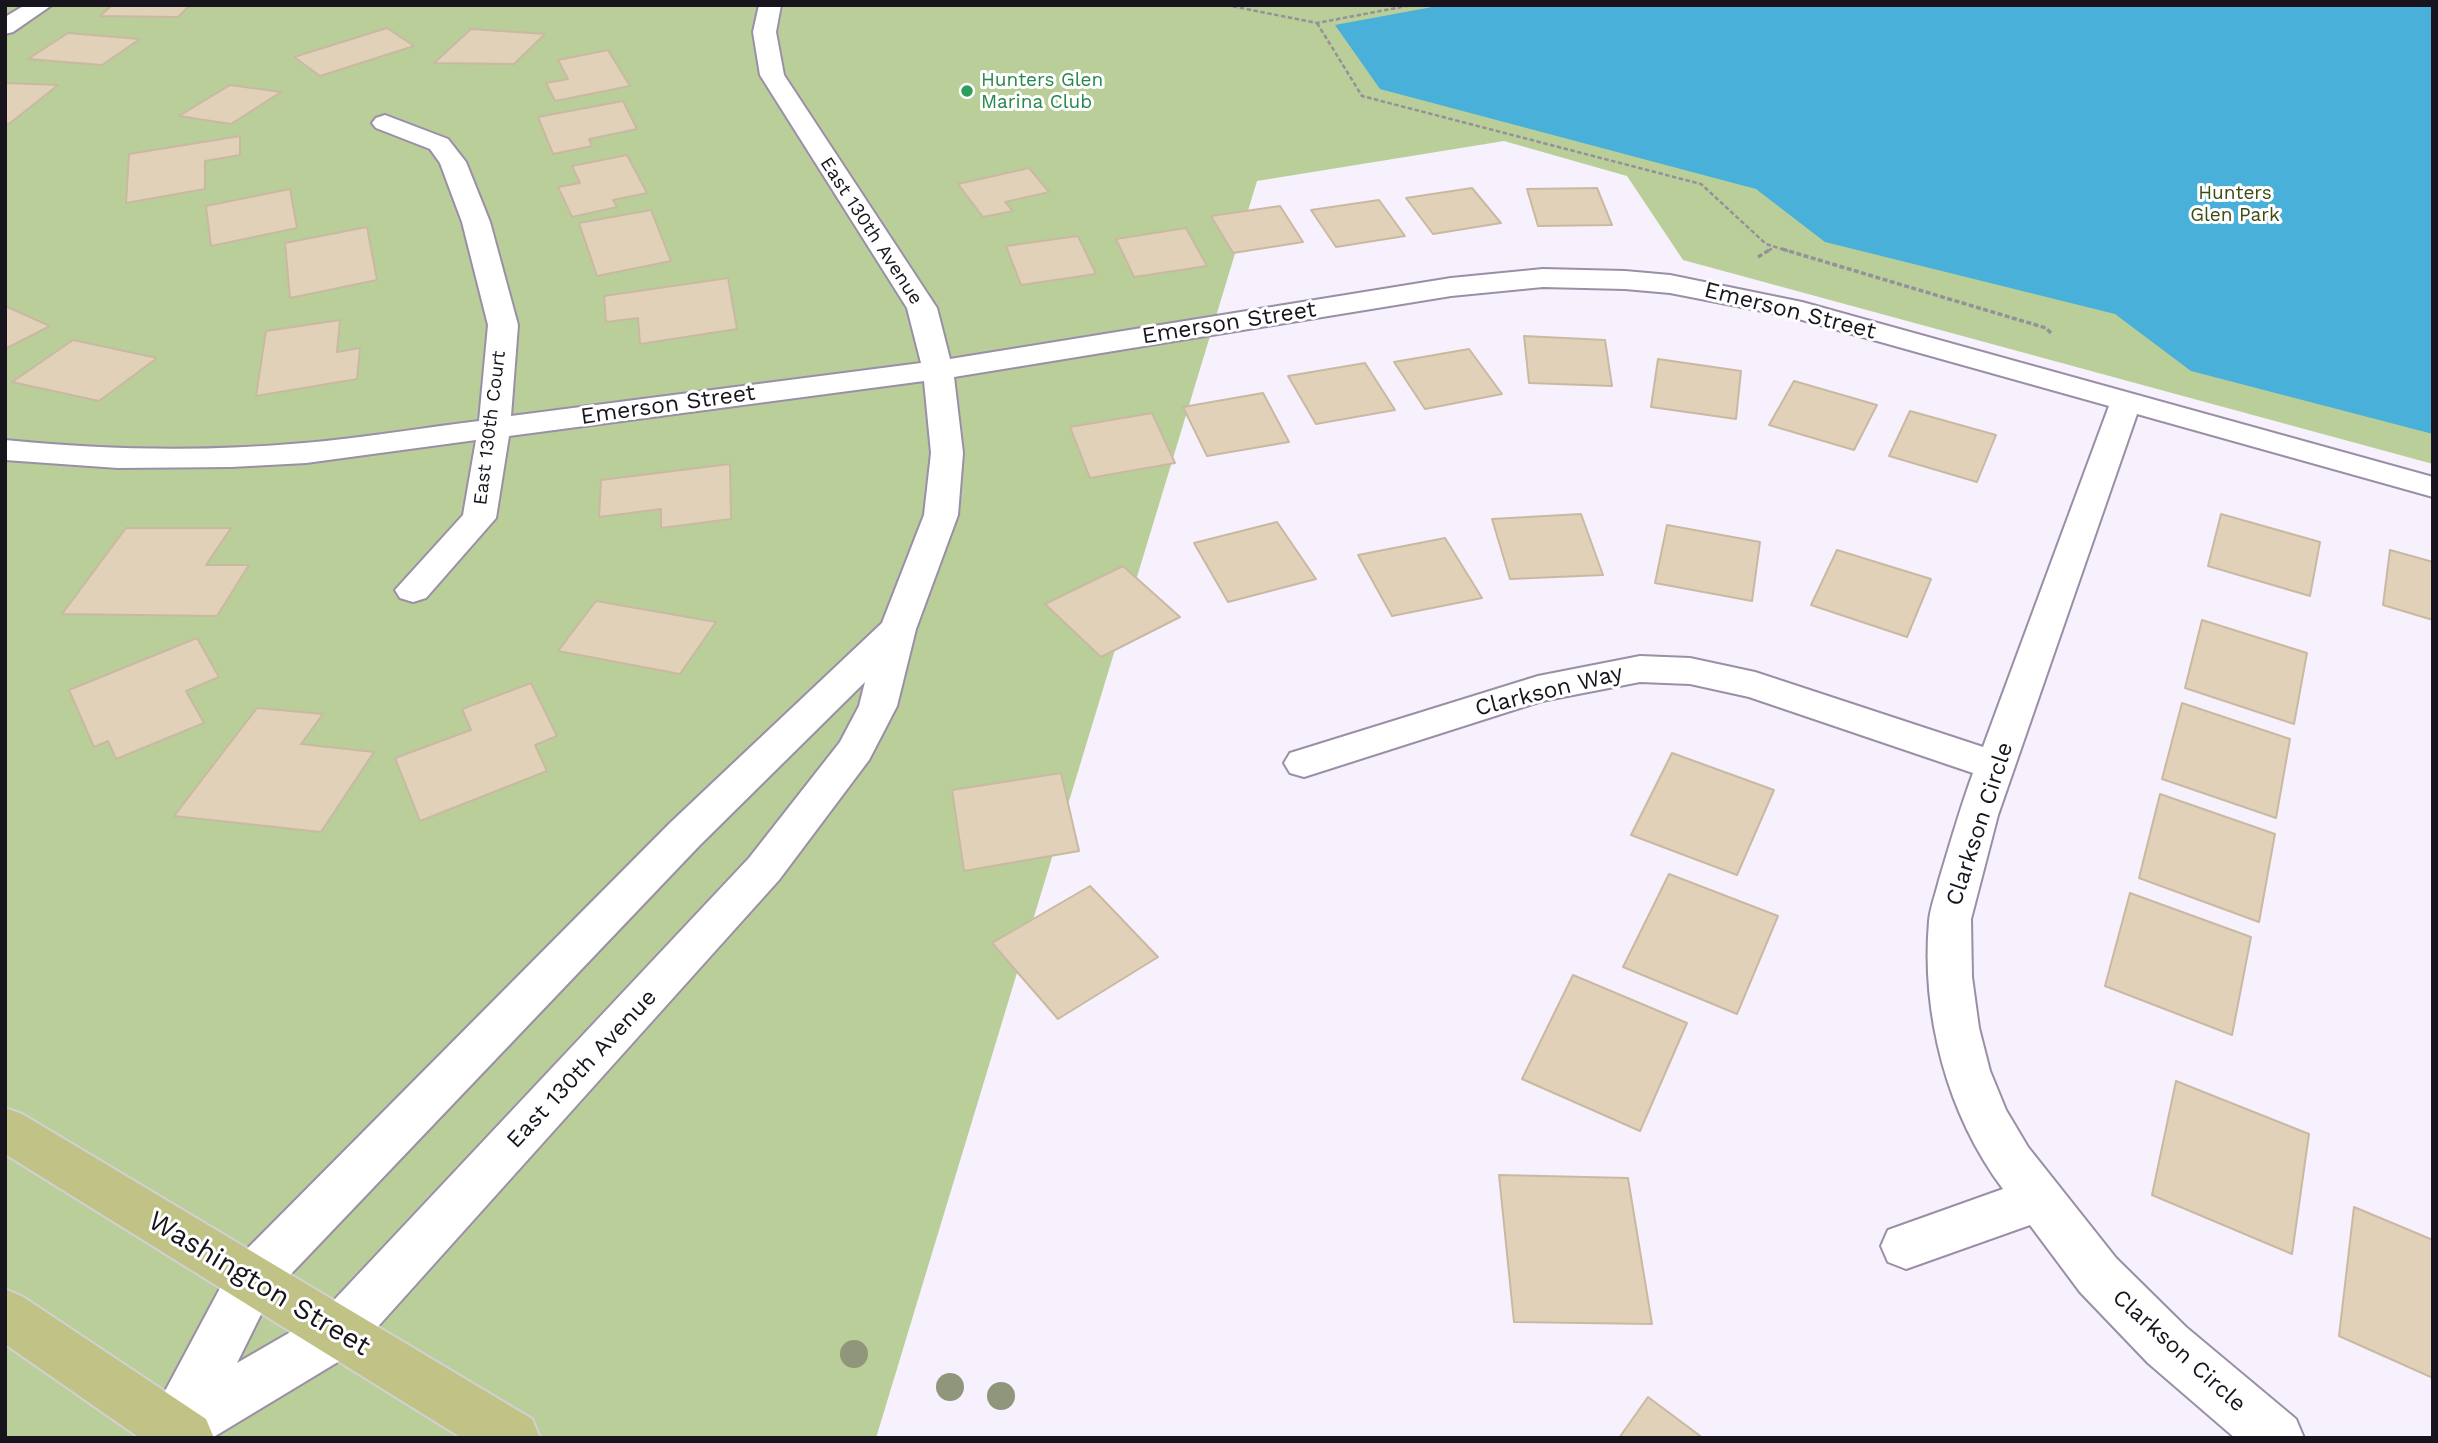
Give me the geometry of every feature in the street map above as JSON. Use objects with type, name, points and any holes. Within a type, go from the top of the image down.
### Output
[{"type":"main road","name":"Washington Street","points":[[5,1129],[513,1438]]},
{"type":"main road","points":[[5,1314],[176,1435]]},
{"type":"street","points":[[5,27],[41,5]]},
{"type":"street","name":"East 130th Avenue","points":[[176,1435],[338,1333],[553,1101],[780,849],[855,750],[878,706],[898,629],[942,515],[947,453],[938,369],[922,308],[772,75],[763,40],[765,19],[770,5]]},
{"type":"street","name":"East 130th Court","points":[[385,123],[439,144],[453,162],[476,222],[503,325],[494,429],[478,518],[413,590]]},
{"type":"street","name":"Emerson Street","points":[[5,450],[52,455],[213,460],[318,452],[938,369],[1451,287],[1543,278],[1625,280],[1713,291],[1791,308],[2433,487]]},
{"type":"street","name":"Clarkson Circle","points":[[2126,402],[1978,816],[1950,919],[1950,977],[1956,1028],[1967,1071],[1986,1119],[2011,1162],[2098,1275],[2150,1328],[2277,1438]]},
{"type":"street","name":"East 130th Avenue","points":[[176,1435],[252,1279],[685,834],[898,629]]},
{"type":"street","name":"Clarkson Way","points":[[1304,763],[1538,689],[1640,669],[1690,671],[1755,685],[1997,766]]},
{"type":"street","points":[[1906,1245],[2039,1199]]},
{"type":"path","points":[[1226,5],[1317,23],[1412,5]]},
{"type":"path","points":[[1317,23],[1362,96],[1701,184],[1766,244],[2046,328],[2055,337]]},
{"type":"green space","points":[[5,5],[2433,5],[2433,464],[1683,260],[1627,176],[1504,141],[1257,181],[876,1438],[5,1438]]},
{"type":"water","name":"Hunters Glen Park","points":[[1443,5],[2433,5],[2433,434],[2191,371],[2115,314],[1825,242],[1756,189],[1380,89],[1335,25]]},
{"type":"building","points":[[112,5],[190,5],[178,17],[100,16]]},
{"type":"building","points":[[387,28],[414,46],[320,76],[294,57]]},
{"type":"building","points":[[471,29],[545,34],[514,64],[434,63]]},
{"type":"building","points":[[68,33],[140,39],[102,65],[28,59]]},
{"type":"building","points":[[608,50],[630,86],[555,101],[546,83],[568,79],[558,60]]},
{"type":"building","points":[[5,83],[58,85],[9,124],[5,123]]},
{"type":"building","points":[[230,85],[281,92],[231,124],[179,116]]},
{"type":"building","points":[[623,101],[637,129],[589,139],[592,146],[553,154],[538,117]]},
{"type":"building","points":[[240,136],[240,155],[205,161],[205,189],[126,203],[129,154]]},
{"type":"building","points":[[627,155],[647,193],[613,200],[617,207],[572,217],[558,187],[580,183],[572,166]]},
{"type":"building","points":[[1029,168],[1049,192],[1005,202],[1013,211],[983,217],[958,184]]},
{"type":"building","points":[[1472,188],[1501,223],[1433,234],[1406,198]]},
{"type":"building","points":[[1597,188],[1612,225],[1538,226],[1527,189]]},
{"type":"building","points":[[290,189],[297,228],[211,246],[206,206]]},
{"type":"building","points":[[1379,200],[1405,236],[1336,247],[1311,210]]},
{"type":"building","points":[[1280,206],[1303,242],[1233,253],[1211,216]]},
{"type":"building","points":[[651,210],[671,261],[597,276],[579,223]]},
{"type":"building","points":[[367,227],[377,280],[290,298],[285,243]]},
{"type":"building","points":[[1186,228],[1207,266],[1134,277],[1116,239]]},
{"type":"building","points":[[1078,236],[1096,274],[1021,285],[1006,246]]},
{"type":"building","points":[[728,278],[737,329],[640,344],[638,318],[606,322],[604,296]]},
{"type":"building","points":[[5,306],[50,326],[5,349]]},
{"type":"building","points":[[340,320],[337,352],[360,348],[357,379],[256,396],[266,331]]},
{"type":"building","points":[[1524,336],[1605,340],[1612,386],[1529,383]]},
{"type":"building","points":[[73,340],[157,358],[99,401],[12,382]]},
{"type":"building","points":[[1469,349],[1502,394],[1425,409],[1394,362]]},
{"type":"building","points":[[1658,359],[1741,371],[1736,419],[1651,407]]},
{"type":"building","points":[[1365,363],[1395,410],[1316,424],[1288,376]]},
{"type":"building","points":[[1794,381],[1877,405],[1854,450],[1769,425]]},
{"type":"building","points":[[1263,393],[1289,442],[1207,456],[1183,407]]},
{"type":"building","points":[[1910,411],[1996,435],[1977,482],[1889,456]]},
{"type":"building","points":[[1152,413],[1175,463],[1090,478],[1070,427]]},
{"type":"building","points":[[730,464],[731,519],[661,528],[661,509],[599,517],[601,480]]},
{"type":"building","points":[[1581,514],[1603,575],[1510,579],[1492,519]]},
{"type":"building","points":[[2221,514],[2320,542],[2310,596],[2208,566]]},
{"type":"building","points":[[1277,522],[1316,579],[1228,602],[1194,543]]},
{"type":"building","points":[[1667,525],[1760,542],[1752,601],[1655,583]]},
{"type":"building","points":[[126,528],[231,528],[206,565],[249,565],[217,616],[62,614]]},
{"type":"building","points":[[1445,538],[1482,598],[1392,616],[1358,555]]},
{"type":"building","points":[[1837,550],[1931,579],[1907,637],[1811,605]]},
{"type":"building","points":[[2390,550],[2433,562],[2433,620],[2383,605]]},
{"type":"building","points":[[1123,566],[1180,617],[1101,657],[1045,604]]},
{"type":"building","points":[[596,601],[716,622],[680,674],[558,651]]},
{"type":"building","points":[[2202,620],[2307,653],[2294,724],[2185,688]]},
{"type":"building","points":[[197,638],[219,677],[186,691],[204,723],[116,759],[108,741],[94,747],[69,690]]},
{"type":"building","points":[[531,683],[557,736],[535,745],[547,771],[420,821],[395,758],[471,730],[462,709]]},
{"type":"building","points":[[2182,703],[2290,739],[2276,818],[2162,779]]},
{"type":"building","points":[[257,708],[323,714],[301,744],[374,752],[321,832],[174,816]]},
{"type":"building","points":[[1672,753],[1774,790],[1737,875],[1631,835]]},
{"type":"building","points":[[1061,773],[1079,851],[964,871],[952,790]]},
{"type":"building","points":[[2160,794],[2275,834],[2259,922],[2139,878]]},
{"type":"building","points":[[1669,874],[1778,916],[1737,1014],[1623,967]]},
{"type":"building","points":[[1090,886],[1158,957],[1058,1019],[992,943]]},
{"type":"building","points":[[2130,893],[2251,937],[2232,1035],[2105,986]]},
{"type":"building","points":[[1573,975],[1687,1023],[1640,1131],[1522,1079]]},
{"type":"building","points":[[2176,1081],[2309,1134],[2292,1254],[2152,1195]]},
{"type":"building","points":[[1499,1175],[1628,1178],[1652,1324],[1514,1322]]},
{"type":"building","points":[[2354,1207],[2433,1240],[2433,1378],[2339,1336]]},
{"type":"building","points":[[1648,1397],[1703,1438],[1619,1438]]},
{"type":"place","name":"Hunters Glen Marina Club","points":[[967,91]]}]
